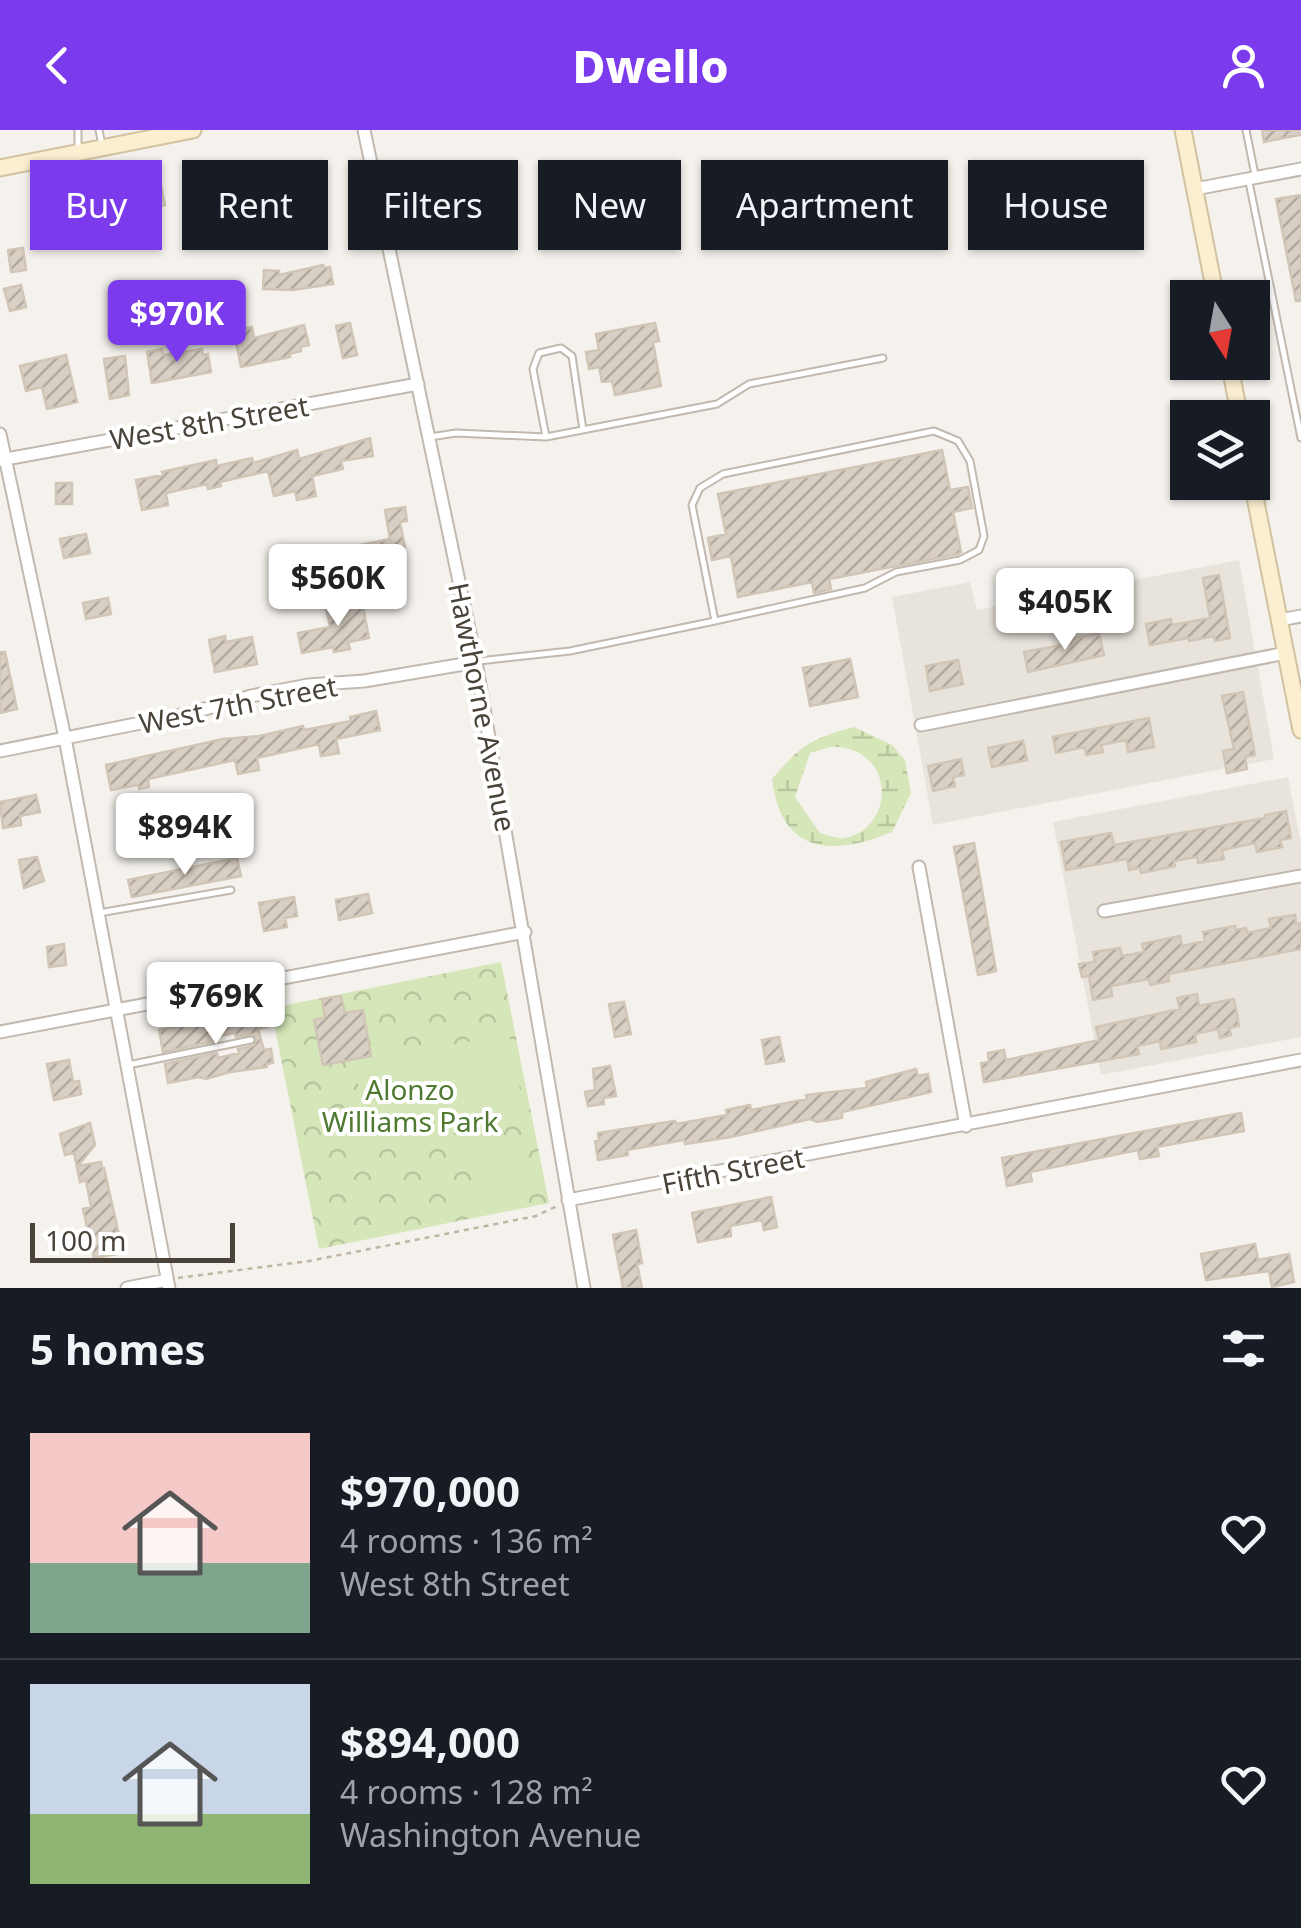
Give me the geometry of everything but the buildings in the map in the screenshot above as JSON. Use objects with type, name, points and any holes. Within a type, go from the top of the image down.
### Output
[{"type":"street","name":"Hawthorne Avenue","points":[[364,130],[476,662],[584,1288]]},
{"type":"street","points":[[1183,130],[1213,280]]},
{"type":"street","points":[[0,168],[186,131]]},
{"type":"street","points":[[1195,189],[1301,169]]},
{"type":"street","name":"West 8th Street","points":[[2,460],[418,384]]},
{"type":"street","points":[[0,434],[2,460],[65,738],[168,1284],[127,1288]]},
{"type":"street","points":[[1256,500],[1301,730]]},
{"type":"street","points":[[1280,620],[1301,616]]},
{"type":"street","points":[[921,725],[1286,652]]},
{"type":"street","name":"West 7th Street","points":[[0,751],[191,713],[308,684],[364,682],[476,662]]},
{"type":"street","points":[[919,866],[966,1126]]},
{"type":"street","points":[[1104,911],[1301,876]]},
{"type":"street","points":[[0,1032],[525,932]]},
{"type":"street","name":"Fifth Street","points":[[568,1200],[1301,1060]]},
{"type":"lane","points":[[78,130],[78,153]]},
{"type":"lane","points":[[99,130],[103,148]]},
{"type":"lane","points":[[1246,130],[1301,438]]},
{"type":"lane","points":[[546,437],[534,368],[540,354],[560,348],[572,356],[583,430]]},
{"type":"lane","points":[[430,438],[456,433],[546,437],[717,404],[749,384],[883,358]]},
{"type":"lane","points":[[476,662],[570,650],[715,621],[865,588],[896,572],[960,560],[979,550],[984,536],[970,461],[958,440],[934,431],[723,474],[700,488],[692,505],[715,621]]},
{"type":"lane","points":[[99,914],[232,890]]},
{"type":"lane","points":[[128,1065],[251,1040]]},
{"type":"path","points":[[168,1284],[309,1261],[536,1216],[568,1200]]},
{"type":"shaded area","points":[[1239,560],[1274,759],[933,825],[892,597],[970,582],[977,610]]},
{"type":"shaded area","points":[[1288,777],[1301,844],[1301,1037],[1101,1075],[1053,822]]},
{"type":"green space","points":[[854,727],[892,745],[905,760],[911,793],[892,832],[849,845],[813,843],[786,822],[772,779],[808,745]],"holes":[[[830,747],[852,750],[867,759],[877,772],[882,788],[880,804],[873,820],[861,831],[838,838],[820,833],[795,797],[810,753]]]},
{"type":"green space","name":"Alonzo Williams Park","points":[[501,962],[549,1203],[319,1249],[271,1008]]},
{"type":"green space","points":[[509,1034],[524,1109],[368,1138],[354,1064]]},
{"type":"green space","points":[[516,1136],[521,1167],[470,1177],[464,1147]]},
{"type":"green space","points":[[522,1169],[528,1200],[477,1210],[471,1180]]}]
